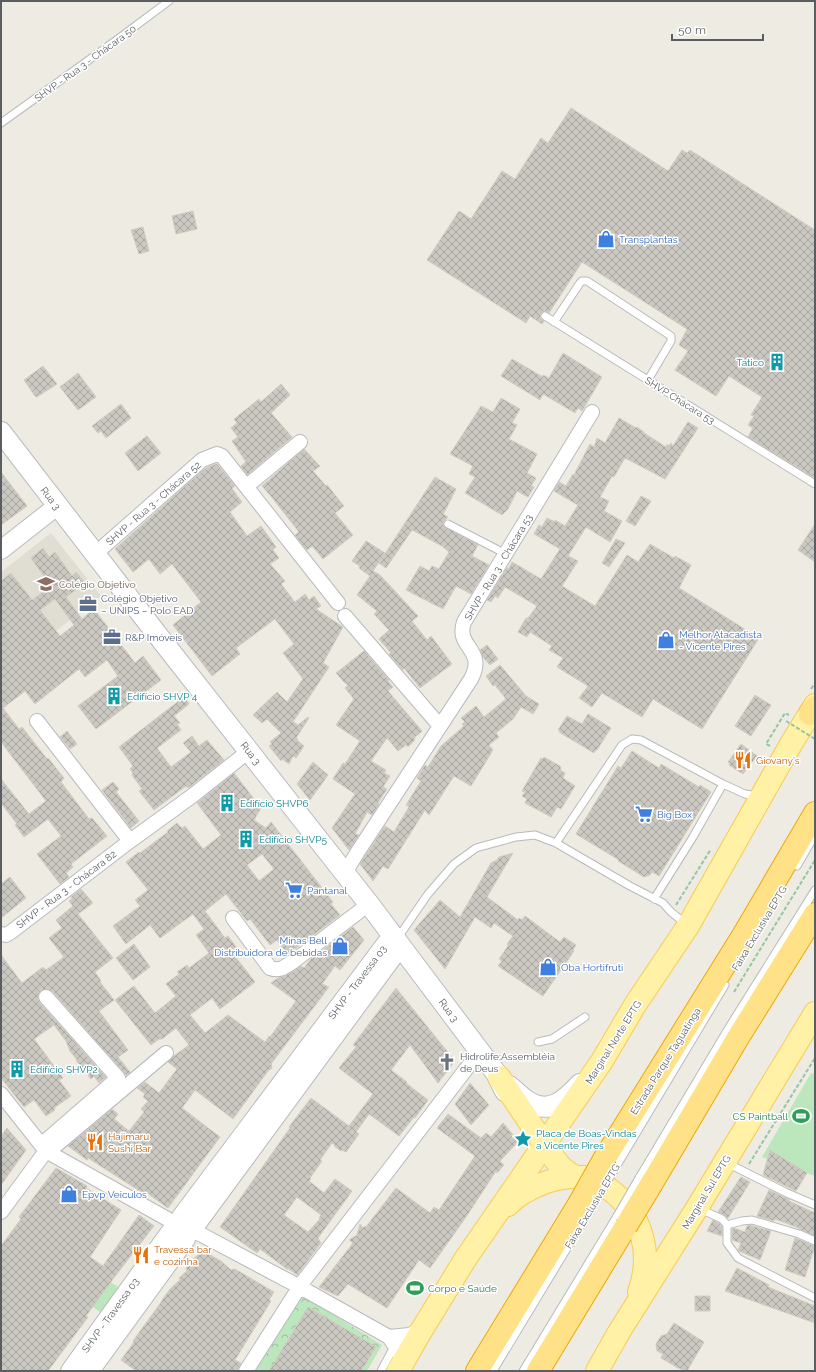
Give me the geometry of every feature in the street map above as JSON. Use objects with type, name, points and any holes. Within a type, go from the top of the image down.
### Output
[{"type":"highway","name":"Estrada Parque Taguatinga","points":[[477,1371],[586,1206],[815,813]]},
{"type":"highway","points":[[538,1371],[621,1221],[815,914]]},
{"type":"main road","name":"Rua 3","points":[[1,432],[94,554],[397,939],[499,1077]]},
{"type":"main road","name":"Marginal Norte EPTG","points":[[396,1354],[421,1331],[494,1215],[545,1145],[602,1061],[635,1005],[688,926],[762,797],[808,711]]},
{"type":"main road","name":"Marginal Sul EPTG","points":[[597,1371],[619,1332],[698,1208],[815,1013]]},
{"type":"main road","points":[[499,1077],[528,1102],[541,1107],[552,1107],[579,1086],[602,1061]]},
{"type":"main road","points":[[499,1077],[553,1157],[562,1168],[573,1176]]},
{"type":"main road","points":[[499,1077],[505,1093],[524,1123],[529,1138],[529,1156],[514,1188]]},
{"type":"main road","points":[[494,1215],[524,1192],[549,1181],[573,1176],[586,1177],[599,1182],[618,1196],[631,1211],[641,1232],[646,1254],[644,1279],[632,1312]]},
{"type":"main road","points":[[616,1371],[614,1366],[614,1352],[619,1332]]},
{"type":"street","name":"SHVP - Rua 3 - Chácara 53","points":[[345,873],[471,679],[477,665],[475,657],[464,639],[462,628],[464,622],[592,412]]},
{"type":"street","points":[[247,486],[300,442]]},
{"type":"street","name":"SHVP - Rua 3 - Chácara 52","points":[[94,554],[202,460],[211,455],[217,454],[222,456],[247,486],[338,603]]},
{"type":"street","points":[[1,550],[57,506]]},
{"type":"street","points":[[345,616],[440,726]]},
{"type":"street","points":[[37,721],[130,841]]},
{"type":"street","name":"SHVP - Rua 3 - Chácara 82","points":[[1,934],[6,935],[11,932],[130,841],[192,796],[249,751]]},
{"type":"street","points":[[233,918],[270,968],[279,969],[294,961],[369,904]]},
{"type":"street","name":"SHVP - Travessa 03","points":[[90,1371],[186,1239],[181,1217],[387,942],[397,939]]},
{"type":"street","points":[[1,1212],[45,1150],[118,1078],[46,997]]},
{"type":"street","points":[[246,1371],[300,1287],[480,1051]]},
{"type":"street","points":[[45,1150],[166,1053]]},
{"type":"street","points":[[1,1094],[45,1150],[171,1221],[184,1226],[300,1287],[396,1354]]},
{"type":"street","name":"SHVP - Travessa 03","points":[[70,1371],[170,1232],[184,1226]]},
{"type":"lane","name":"SHVP - Rua 3 - Chácara 50","points":[[1,123],[169,1]]},
{"type":"lane","points":[[554,322],[580,283],[585,280],[587,281],[671,336],[671,341],[648,380]]},
{"type":"lane","name":"SHVP Chácara 53","points":[[545,316],[815,484]]},
{"type":"lane","points":[[448,524],[506,554]]},
{"type":"lane","points":[[556,843],[622,744],[632,739],[641,740],[722,784],[745,794],[762,797]]},
{"type":"lane","points":[[654,898],[694,837],[722,784]]},
{"type":"lane","points":[[397,939],[428,894],[454,864],[476,848],[516,836],[535,835],[556,843],[630,886],[663,903],[671,912],[688,926]]},
{"type":"lane","points":[[795,869],[815,835]]},
{"type":"lane","points":[[646,1180],[728,1029],[815,890]]},
{"type":"lane","name":"Faixa Exclusiva EPTG","points":[[611,1162],[730,978]]},
{"type":"lane","points":[[538,1042],[552,1039],[585,1017]]},
{"type":"lane","points":[[725,1162],[787,1193],[815,1205]]},
{"type":"lane","name":"Faixa Exclusiva EPTG","points":[[493,1371],[586,1206]]},
{"type":"lane","points":[[698,1208],[722,1219],[727,1225],[727,1243],[738,1258],[815,1298]]},
{"type":"lane","points":[[727,1225],[752,1220],[799,1234],[815,1241]]},
{"type":"lane","points":[[523,1371],[621,1221]]},
{"type":"lane","points":[[381,1371],[396,1354]]},
{"type":"path","points":[[774,740],[770,746],[766,744],[785,713],[808,711]]},
{"type":"path","points":[[782,727],[786,721],[815,739]]},
{"type":"path","points":[[745,1171],[815,1058]]},
{"type":"shaded area","name":"Colégio Objetivo","points":[[51,533],[101,596],[35,647],[1,604],[1,572]]},
{"type":"green space","name":"CS Paintball","points":[[811,1073],[815,1074],[815,1176],[762,1157]]},
{"type":"green space","points":[[69,1254],[121,1289],[103,1314],[51,1278]]},
{"type":"green space","points":[[297,1292],[382,1345],[367,1371],[256,1371]]},
{"type":"building","name":"Transplantas","points":[[571,108],[668,171],[682,150],[687,153],[690,150],[815,230],[815,478],[748,437],[753,428],[748,425],[754,416],[751,415],[762,397],[729,376],[716,396],[675,370],[688,351],[679,345],[687,329],[582,262],[549,313],[545,311],[541,313],[540,318],[544,321],[542,324],[530,316],[526,323],[427,260],[459,211],[471,219],[502,171],[515,179],[541,138],[548,143]]},
{"type":"building","points":[[193,211],[197,229],[176,234],[172,216]]},
{"type":"building","points":[[143,227],[149,251],[139,254],[131,230]]},
{"type":"building","points":[[563,353],[602,377],[582,411],[578,408],[575,413],[543,394],[540,400],[501,376],[512,359],[543,377],[543,375],[549,378]]},
{"type":"building","points":[[43,366],[57,384],[37,397],[24,380]]},
{"type":"building","points":[[78,373],[96,397],[78,410],[60,387]]},
{"type":"building","points":[[281,384],[290,395],[271,413],[292,437],[247,475],[241,466],[246,462],[232,441],[238,437],[231,428],[237,423],[234,419],[259,399],[261,402]]},
{"type":"building","points":[[501,398],[520,409],[512,423],[517,425],[509,439],[537,454],[527,473],[536,478],[531,486],[534,487],[528,497],[517,491],[508,509],[502,515],[465,493],[475,477],[469,474],[473,466],[450,454],[481,406],[493,412]]},
{"type":"building","points":[[121,404],[131,418],[106,438],[101,431],[98,433],[92,426]]},
{"type":"building","points":[[619,418],[636,428],[637,427],[666,447],[667,444],[669,446],[671,443],[673,446],[688,422],[698,428],[665,479],[625,458],[614,477],[612,476],[600,497],[609,501],[604,511],[622,521],[610,542],[586,527],[568,556],[578,561],[562,586],[595,606],[627,555],[638,562],[650,544],[674,558],[675,556],[691,565],[679,588],[759,638],[702,729],[653,699],[642,717],[602,693],[592,707],[579,698],[588,686],[557,667],[563,658],[549,650],[552,646],[530,632],[527,637],[518,632],[526,618],[528,618],[537,606],[505,587],[498,598],[495,596],[491,602],[487,600],[512,562],[541,579],[560,549],[534,534],[539,525],[542,527],[547,518],[555,522],[555,520],[565,526],[578,505],[554,491],[559,482],[566,486],[573,474],[574,475],[590,444],[594,447],[597,438],[605,443]]},
{"type":"building","points":[[147,436],[161,453],[138,471],[125,453]]},
{"type":"building","points":[[304,449],[320,466],[313,471],[344,506],[335,513],[353,535],[323,559],[312,546],[307,550],[295,535],[299,532],[262,486]]},
{"type":"building","points":[[216,464],[235,486],[232,488],[242,502],[230,512],[247,536],[261,526],[276,547],[273,550],[279,558],[270,564],[285,581],[281,584],[295,602],[305,594],[309,600],[314,596],[321,606],[316,609],[343,627],[323,663],[329,667],[293,722],[297,724],[297,726],[308,717],[309,718],[296,738],[304,746],[296,758],[293,756],[289,764],[282,759],[281,761],[269,746],[272,744],[270,742],[281,733],[267,719],[262,723],[253,715],[277,692],[287,702],[303,679],[283,653],[294,644],[275,619],[236,648],[240,654],[212,676],[173,625],[201,602],[172,564],[160,574],[149,559],[133,572],[115,549],[202,471]]},
{"type":"building","points":[[1,472],[27,506],[1,525]]},
{"type":"building","points":[[435,477],[456,489],[443,514],[448,517],[443,522],[444,526],[478,545],[472,556],[489,565],[471,594],[456,586],[443,609],[406,590],[420,566],[429,571],[432,566],[439,569],[449,552],[442,546],[412,530],[386,568],[379,563]]},
{"type":"building","points":[[641,496],[651,501],[635,526],[626,521]]},
{"type":"building","points":[[815,524],[815,562],[798,550]]},
{"type":"building","points":[[616,539],[625,543],[609,567],[602,563]]},
{"type":"building","points":[[366,541],[385,553],[373,571],[380,575],[418,616],[412,621],[427,640],[431,636],[452,664],[420,688],[404,668],[403,670],[389,654],[391,653],[379,639],[389,630],[374,614],[377,611],[357,595],[370,576],[359,568],[360,566],[352,561]]},
{"type":"building","points":[[43,548],[49,557],[55,552],[72,576],[76,572],[85,583],[66,597],[82,619],[94,609],[135,663],[143,656],[161,680],[96,729],[78,706],[118,676],[107,660],[85,677],[79,669],[35,704],[25,691],[3,708],[19,729],[22,727],[47,759],[48,758],[64,778],[61,782],[89,819],[92,818],[107,836],[71,864],[73,867],[66,873],[69,877],[60,884],[37,854],[61,836],[48,819],[24,837],[15,825],[17,824],[1,803],[1,779],[29,814],[46,801],[1,742],[1,581],[11,573],[32,600],[51,586],[31,558]],"holes":[[[55,599],[74,625],[60,636],[40,610]]]},
{"type":"building","points":[[487,645],[498,659],[490,665],[483,657],[480,650]]},
{"type":"building","points":[[364,651],[389,680],[388,681],[393,687],[388,691],[422,731],[414,738],[415,740],[408,747],[406,745],[398,751],[387,738],[371,761],[386,770],[384,773],[390,776],[383,787],[387,789],[372,815],[367,812],[355,834],[359,835],[349,850],[332,828],[355,794],[333,779],[360,741],[336,725],[354,699],[345,688],[348,685],[336,673]]},
{"type":"building","points":[[500,665],[526,696],[539,704],[533,714],[521,707],[513,719],[496,733],[499,737],[489,745],[493,750],[471,786],[454,776],[429,815],[425,810],[388,869],[383,866],[373,881],[360,864],[385,826],[394,832],[409,807],[406,805],[421,781],[417,778],[425,765],[428,767],[441,746],[464,726],[462,724],[465,722],[461,718],[476,706],[484,717],[506,699],[495,685],[493,686],[486,676]]},
{"type":"building","points":[[755,695],[771,705],[751,736],[735,726]]},
{"type":"building","points":[[184,697],[189,704],[174,716],[180,723],[177,724],[181,730],[157,748],[171,767],[191,752],[183,743],[192,736],[199,746],[207,740],[224,760],[188,788],[186,786],[154,810],[139,791],[142,789],[132,775],[133,773],[130,769],[133,766],[119,747]]},
{"type":"building","points":[[588,714],[611,728],[594,753],[558,730],[567,716],[582,724]]},
{"type":"building","points":[[67,731],[77,744],[70,749],[60,737]]},
{"type":"building","name":"Giovany's","points":[[741,744],[757,756],[743,774],[729,765],[730,763],[728,762]]},
{"type":"building","name":"Big Box","points":[[632,751],[659,768],[661,764],[699,787],[700,785],[711,792],[659,876],[652,872],[650,875],[644,877],[576,834],[618,766],[621,768]]},
{"type":"building","points":[[544,757],[560,766],[560,770],[565,773],[563,778],[575,786],[561,809],[557,807],[551,817],[525,803],[527,799],[522,796],[525,792],[522,791],[541,758],[542,759]]},
{"type":"building","points":[[313,762],[328,775],[310,800],[297,784]]},
{"type":"building","points":[[234,773],[261,808],[254,820],[266,828],[271,822],[333,902],[331,904],[340,915],[288,954],[277,940],[270,945],[250,919],[247,921],[226,894],[205,911],[225,938],[228,936],[239,951],[234,955],[255,982],[220,1009],[212,998],[190,1015],[205,1033],[228,1015],[265,1042],[296,1001],[271,983],[301,966],[304,968],[311,959],[353,927],[364,940],[340,970],[335,966],[322,984],[329,987],[271,1064],[272,1068],[268,1071],[233,1119],[195,1090],[182,1108],[220,1137],[168,1208],[147,1193],[146,1195],[88,1158],[87,1160],[68,1146],[112,1109],[118,1114],[114,1119],[129,1131],[144,1112],[141,1109],[148,1101],[143,1097],[145,1094],[137,1088],[145,1082],[159,1093],[177,1069],[168,1062],[189,1045],[176,1028],[162,1039],[159,1039],[151,1045],[115,1000],[134,986],[155,1013],[176,996],[166,984],[179,974],[177,972],[187,965],[189,968],[209,953],[196,935],[204,929],[193,914],[160,938],[150,925],[126,944],[113,926],[140,906],[135,900],[148,890],[126,862],[168,832],[167,831],[177,823],[182,828],[185,826],[203,849],[221,835],[197,803]],"holes":[[[262,854],[274,869],[259,881],[247,865]]]},
{"type":"building","points":[[113,782],[119,789],[116,792],[139,821],[131,828],[102,790]]},
{"type":"building","points":[[513,853],[487,897],[518,920],[519,918],[522,920],[525,916],[560,942],[564,937],[576,945],[573,950],[574,951],[543,996],[498,966],[502,961],[499,959],[513,936],[494,923],[491,928],[475,917],[445,969],[414,930],[440,900],[460,917],[491,863],[499,857]]},
{"type":"building","points":[[10,877],[26,898],[1,918],[1,884]]},
{"type":"building","points":[[81,889],[93,903],[78,914],[113,958],[95,972],[101,981],[100,982],[114,1000],[99,1011],[128,1050],[118,1057],[130,1072],[126,1075],[52,991],[48,989],[41,990],[38,995],[40,1003],[106,1077],[99,1083],[94,1076],[91,1079],[76,1060],[66,1041],[54,1025],[34,1039],[63,1078],[59,1080],[71,1096],[54,1108],[55,1110],[46,1116],[34,1100],[24,1107],[1,1078],[1,955],[22,983],[43,967],[46,970],[64,957],[49,938],[62,928],[56,920],[73,906],[69,901],[72,899],[71,897]]},
{"type":"building","points":[[134,944],[150,967],[133,980],[116,958]]},
{"type":"building","points":[[396,988],[455,1061],[438,1083],[410,1045],[391,1070],[428,1100],[415,1118],[414,1117],[399,1136],[369,1114],[356,1132],[359,1134],[346,1152],[341,1151],[332,1143],[320,1160],[322,1161],[309,1181],[324,1193],[335,1179],[352,1191],[318,1238],[321,1243],[297,1275],[260,1249],[257,1253],[220,1227],[290,1128],[289,1127],[311,1098],[349,1126],[373,1094],[339,1068],[356,1047],[353,1045]],"holes":[[[297,1197],[321,1215],[319,1218],[320,1219],[308,1232],[284,1215]]]},
{"type":"building","points":[[470,1083],[489,1105],[471,1125],[455,1104]]},
{"type":"building","points":[[448,1114],[481,1138],[486,1133],[491,1137],[503,1123],[517,1139],[516,1144],[500,1161],[504,1165],[497,1173],[496,1171],[430,1268],[419,1260],[387,1308],[348,1284],[338,1296],[319,1287],[353,1243],[349,1240],[357,1235],[360,1224],[363,1228],[365,1226],[366,1227],[396,1188],[430,1213],[434,1207],[439,1210],[475,1156],[437,1128]]},
{"type":"building","points":[[7,1128],[26,1150],[1,1185],[1,1136]]},
{"type":"building","points":[[770,1150],[807,1173],[796,1191],[763,1175]]},
{"type":"building","points":[[56,1168],[87,1186],[86,1188],[121,1210],[90,1257],[103,1266],[139,1215],[154,1226],[113,1279],[86,1316],[88,1317],[48,1371],[1,1371],[1,1246],[21,1219],[19,1217]]},
{"type":"building","points":[[741,1177],[750,1182],[728,1218],[718,1212]]},
{"type":"building","points":[[769,1190],[815,1213],[815,1236],[775,1219],[774,1221],[757,1216]]},
{"type":"building","points":[[713,1220],[719,1223],[722,1227],[722,1236],[707,1231]]},
{"type":"building","points":[[749,1225],[771,1231],[760,1260],[739,1251],[738,1250],[741,1243],[732,1240],[732,1229],[734,1228],[745,1232],[747,1226]]},
{"type":"building","points":[[795,1238],[815,1246],[805,1277],[785,1270]]},
{"type":"building","points":[[203,1251],[221,1261],[231,1270],[235,1269],[274,1292],[269,1300],[271,1301],[235,1360],[241,1363],[238,1371],[136,1371],[121,1360],[170,1289],[187,1271],[186,1268],[194,1262],[193,1259]]},
{"type":"building","points":[[737,1268],[769,1285],[768,1287],[815,1306],[815,1323],[725,1291]]},
{"type":"building","points":[[695,1296],[710,1296],[710,1311],[695,1311]]},
{"type":"building","points":[[308,1307],[376,1347],[361,1371],[269,1371]]},
{"type":"building","points":[[674,1323],[704,1342],[687,1371],[678,1368],[661,1358],[663,1354],[657,1351],[656,1344],[661,1336],[667,1334]]},
{"type":"place","name":"Transplantas","points":[[606,239]]},
{"type":"place","name":"Tatico","points":[[777,362]]},
{"type":"place","name":"Colégio Objetivo","points":[[46,584]]},
{"type":"place","name":"Colégio Objetivo – UNIPS – Polo EAD","points":[[88,604]]},
{"type":"place","name":"R&P Imóveis","points":[[112,637]]},
{"type":"place","name":"Melhor Atacadista - Vicente Pires","points":[[666,640]]},
{"type":"place","name":"Edifício SHVP 4","points":[[114,696]]},
{"type":"place","name":"Giovany's","points":[[743,760]]},
{"type":"place","name":"Edifício SHVP6","points":[[227,803]]},
{"type":"place","name":"Big Box","points":[[644,814]]},
{"type":"place","name":"Edifício SHVP5","points":[[246,839]]},
{"type":"place","name":"Pantanal","points":[[294,890]]},
{"type":"place","name":"Minas Bell Distribuidora de bebidas","points":[[340,946]]},
{"type":"place","name":"Oba Hortifruti","points":[[548,967]]},
{"type":"place","name":"Hidrolife;Assembléia de Deus","points":[[447,1062]]},
{"type":"place","name":"Edifício SHVP2","points":[[17,1069]]},
{"type":"place","name":"CS Paintball","points":[[801,1116]]},
{"type":"place","name":"Placa de Boas-Vindas a Vicente Pires","points":[[523,1139]]},
{"type":"place","name":"Hajimaru Sushi Bar","points":[[95,1142]]},
{"type":"place","name":"Epvp Veiculos","points":[[69,1194]]},
{"type":"place","name":"Travessa bar e cozinha","points":[[141,1255]]},
{"type":"place","name":"Corpo e Saúde","points":[[415,1288]]}]
